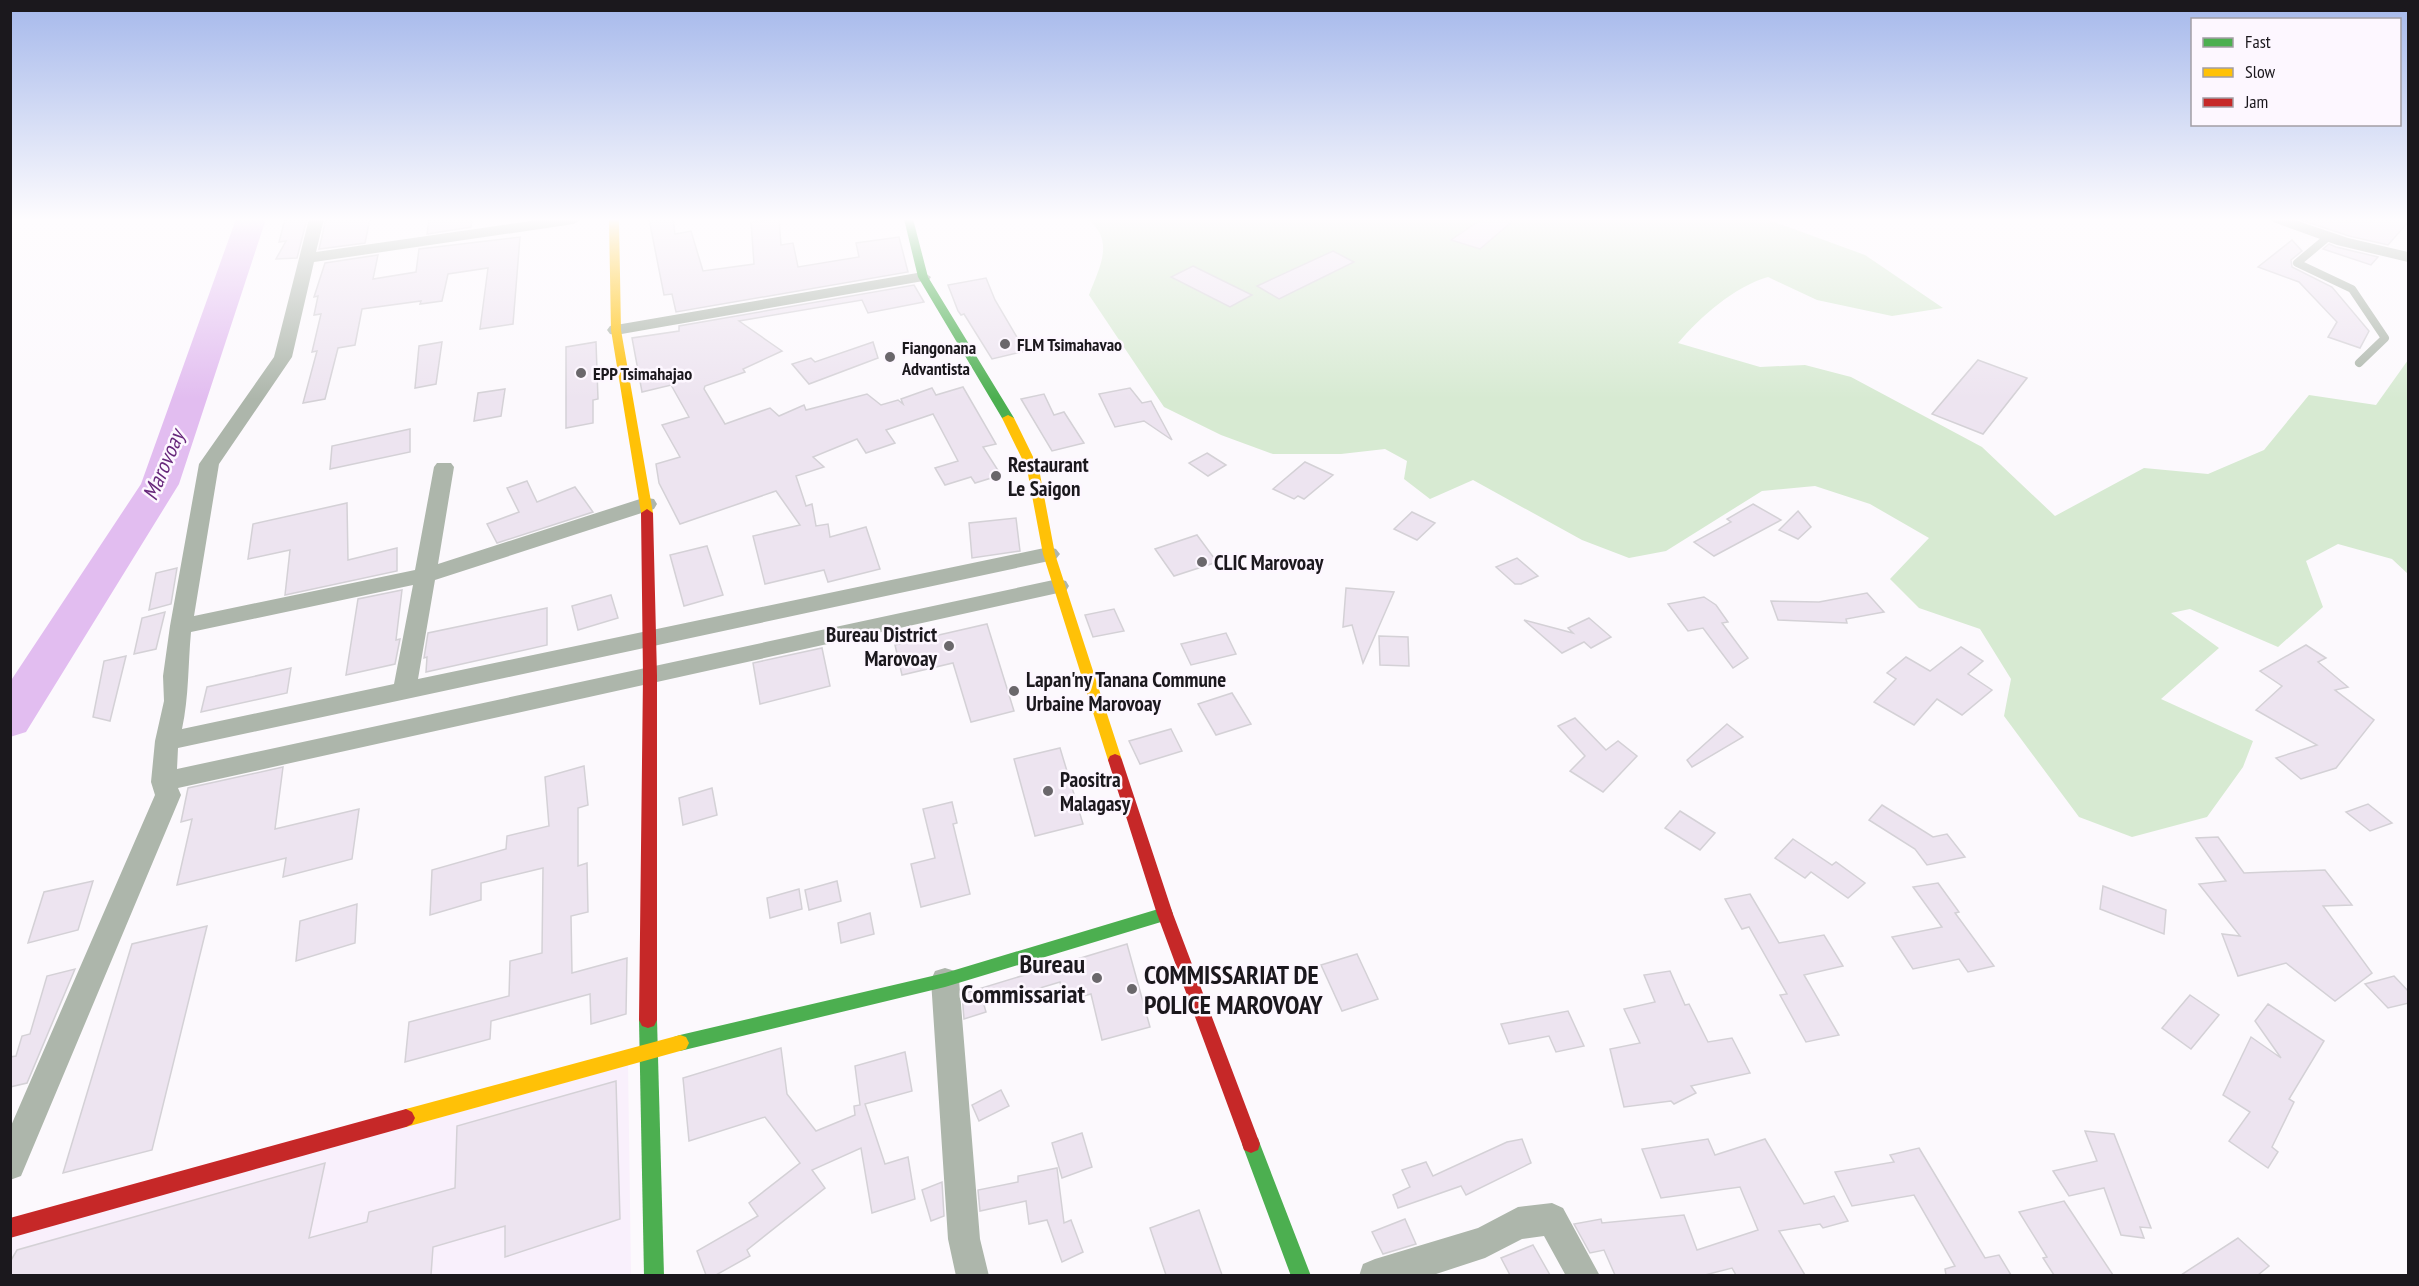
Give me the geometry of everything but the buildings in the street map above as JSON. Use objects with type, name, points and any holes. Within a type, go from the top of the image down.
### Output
[{"type":"street","points":[[10,1165],[168,795],[163,782],[167,741],[176,701],[175,676],[181,626],[209,464],[283,357],[301,279]]},
{"type":"street","points":[[615,279],[616,330],[647,504],[650,676],[648,1050],[654,1275]]},
{"type":"street","points":[[616,330],[911,279]]},
{"type":"street","points":[[924,279],[1000,401],[1033,469],[1049,554],[1058,586],[1166,914],[1301,1275]]},
{"type":"street","points":[[405,690],[444,467]]},
{"type":"street","points":[[181,626],[426,575],[647,504]]},
{"type":"street","points":[[167,741],[648,637],[1049,554]]},
{"type":"street","points":[[163,782],[1058,586]]},
{"type":"street","points":[[10,1228],[648,1050],[945,980],[1166,914]]},
{"type":"street","points":[[945,980],[964,1239],[973,1275]]},
{"type":"street","points":[[1375,1275],[1485,1242],[1518,1223],[1552,1219],[1584,1275]]},
{"type":"lane","points":[[2332,279],[2352,289],[2385,338],[2359,363]]},
{"type":"shaded area","points":[[628,1065],[631,1275],[11,1276],[11,1237]]},
{"type":"green space","points":[[1095,279],[1763,279],[1743,288],[1719,304],[1678,343],[1760,367],[1805,365],[1851,377],[1982,447],[2055,516],[2144,468],[2208,474],[2264,450],[2309,395],[2376,405],[2408,360],[2408,574],[2392,559],[2338,544],[2306,561],[2323,607],[2278,647],[2190,609],[2171,613],[2219,648],[2161,699],[2253,741],[2243,767],[2207,817],[2132,837],[2079,817],[2004,716],[2011,679],[1980,629],[1919,608],[1890,579],[1929,538],[1870,504],[1815,486],[1762,491],[1666,551],[1629,558],[1582,540],[1473,480],[1430,499],[1404,479],[1407,461],[1385,449],[1341,454],[1273,454],[1221,435],[1164,407],[1089,295]]},
{"type":"green space","points":[[1772,279],[1900,279],[1943,308],[1892,316],[1817,300]]},
{"type":"waterway","name":"Marovoay","points":[[10,720],[160,484],[230,279]]},
{"type":"traffic: fast","points":[[924,279],[1008,418]]},
{"type":"traffic: fast","points":[[680,1043],[945,980],[1165,914]]},
{"type":"traffic: fast","points":[[648,1020],[654,1276]]},
{"type":"traffic: fast","points":[[1251,1144],[1301,1276]]},
{"type":"traffic: slow","points":[[615,279],[616,330],[647,513]]},
{"type":"traffic: slow","points":[[1008,418],[1033,469],[1049,554],[1115,760]]},
{"type":"traffic: slow","points":[[406,1118],[680,1043]]},
{"type":"traffic: jam","points":[[647,513],[650,676],[648,1020]]},
{"type":"traffic: jam","points":[[1115,760],[1165,914],[1251,1144]]},
{"type":"traffic: jam","points":[[10,1228],[406,1118]]},
{"type":"place","name":"FLM Tsimahavao","points":[[1005,344]]},
{"type":"place","name":"Fiangonana Advantista","points":[[890,357]]},
{"type":"place","name":"EPP Tsimahajao","points":[[581,373]]},
{"type":"place","name":"Restaurant Le Saigon","points":[[996,476]]},
{"type":"place","name":"CLIC Marovoay","points":[[1202,562]]},
{"type":"place","name":"Bureau District Marovoay","points":[[949,646]]},
{"type":"place","name":"Lapan'ny Tanana Commune Urbaine Marovoay","points":[[1014,691]]},
{"type":"place","name":"Paositra Malagasy","points":[[1048,791]]},
{"type":"place","name":"Bureau Commissariat","points":[[1097,978]]},
{"type":"place","name":"COMMISSARIAT DE POLICE MAROVOAY","points":[[1132,989]]}]
